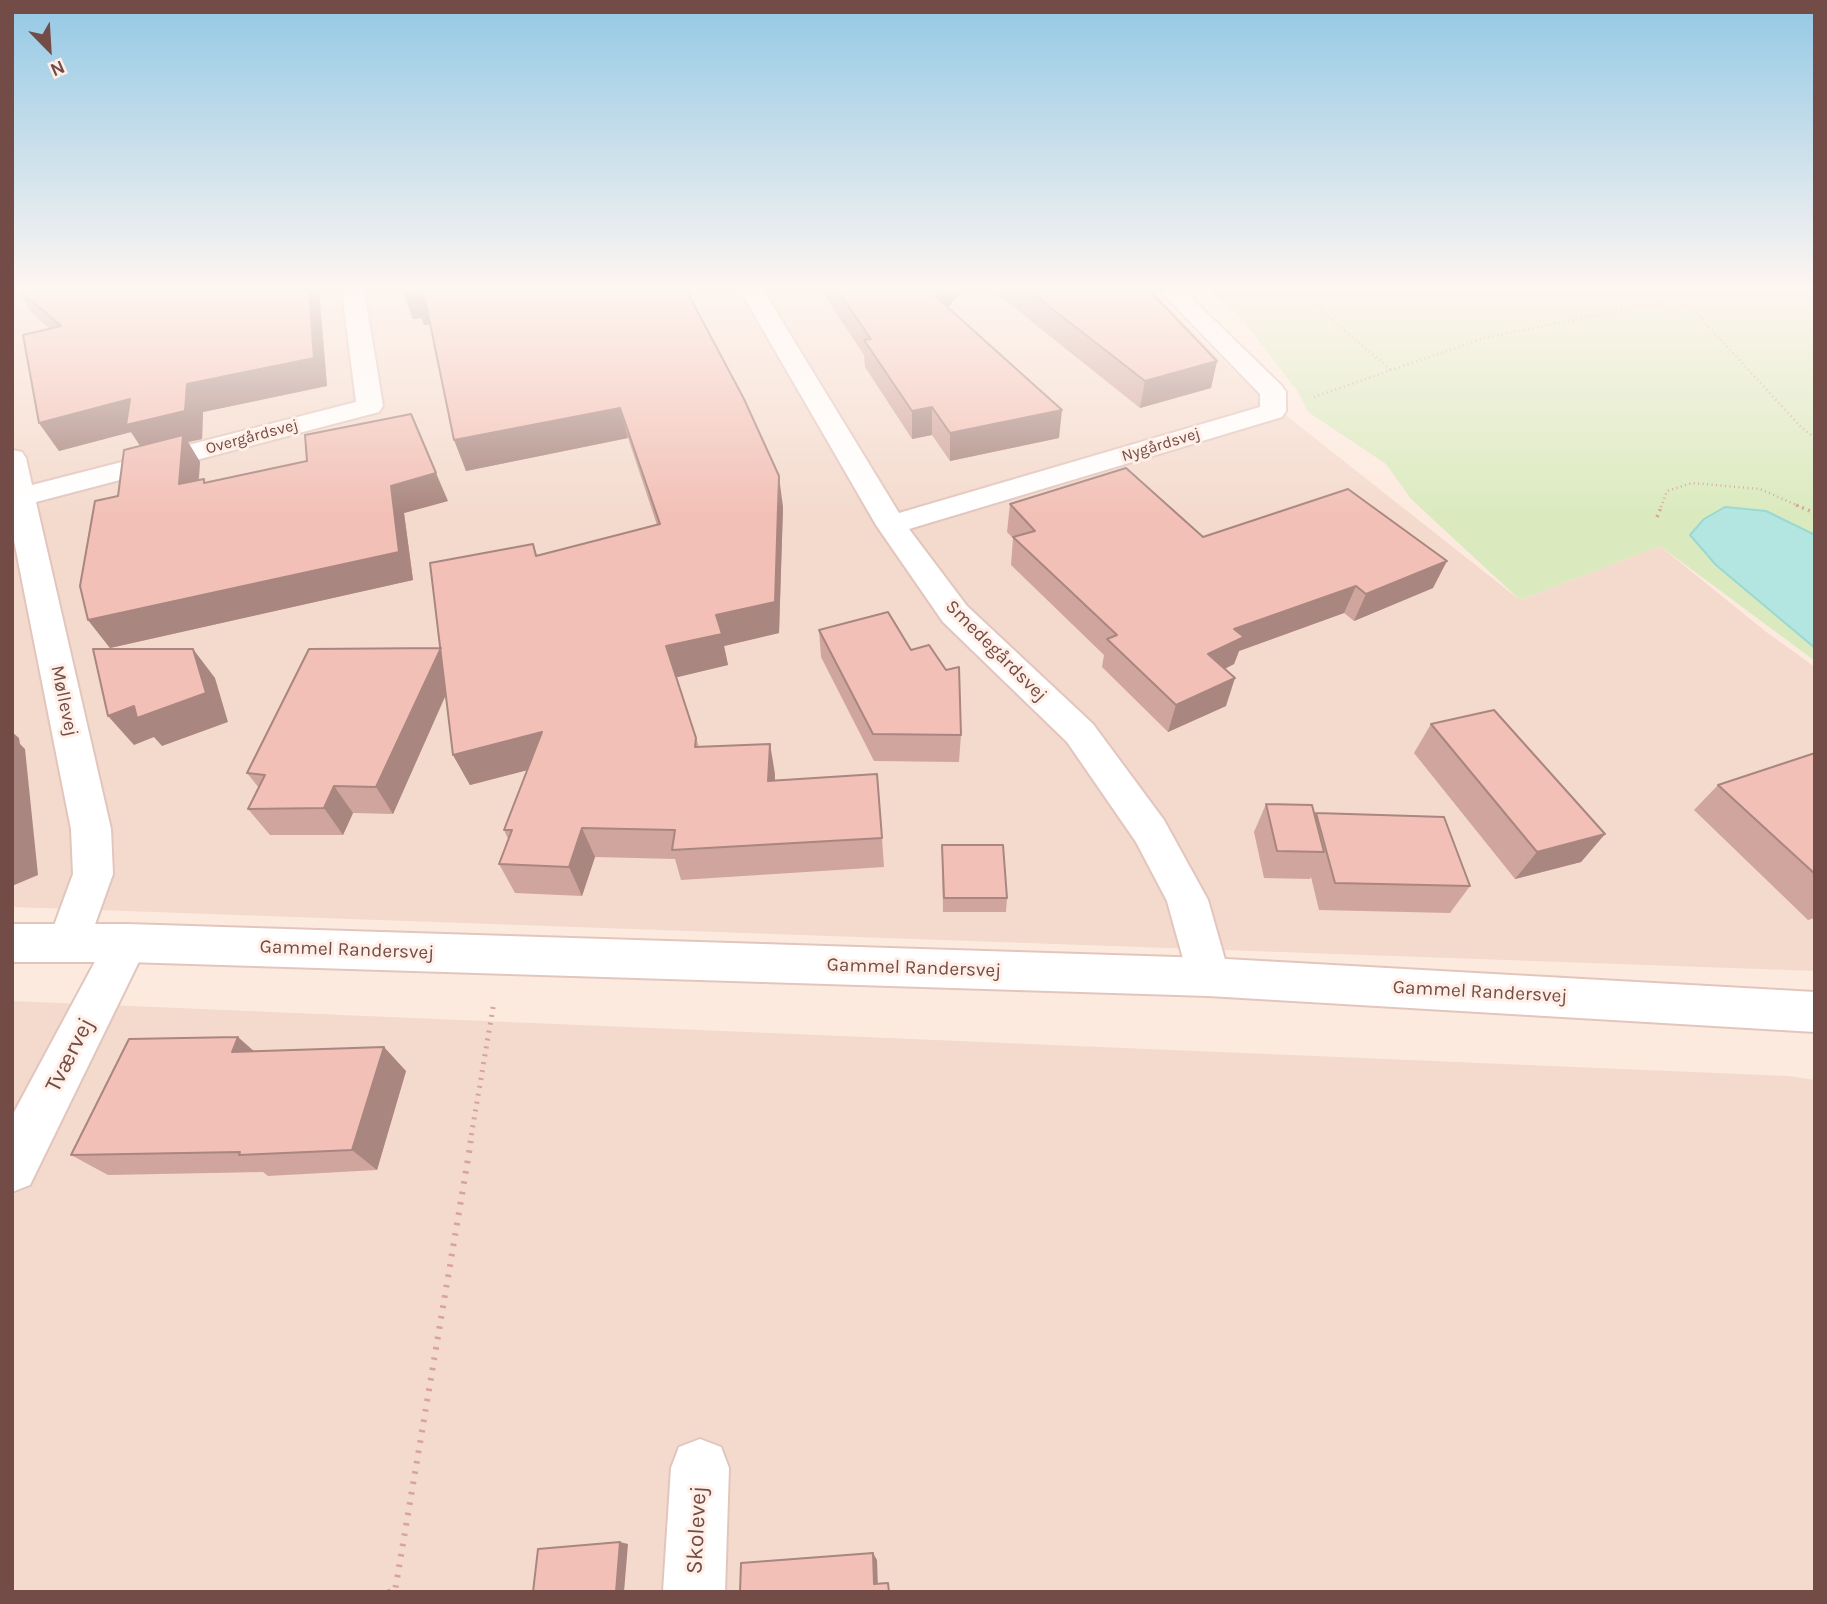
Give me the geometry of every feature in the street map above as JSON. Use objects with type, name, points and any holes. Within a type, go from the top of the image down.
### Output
[{"type":"street","name":"Overgårdsvej","points":[[20,497],[370,406],[364,365]]},
{"type":"street","name":"Smedegårdsvej","points":[[796,365],[891,525],[955,614],[1080,733],[1150,831],[1187,900],[1208,976]]},
{"type":"street","points":[[1246,365],[1273,392],[1273,411]]},
{"type":"street","name":"Nygårdsvej","points":[[891,525],[1273,411]]},
{"type":"street","name":"Møllevej","points":[[12,458],[91,829],[93,874],[69,942]]},
{"type":"street","name":"Gammel Randersvej","points":[[12,943],[127,943],[1208,976],[1815,1012]]},
{"type":"street","name":"Tværvej","points":[[12,1167],[127,943]]},
{"type":"street","name":"Skolevej","points":[[694,1592],[701,1468]]},
{"type":"path","points":[[1385,365],[1391,370]]},
{"type":"path","points":[[1273,411],[1406,365]]},
{"type":"path","points":[[1744,365],[1815,438]]},
{"type":"path","points":[[1657,517],[1667,491],[1692,483],[1760,489],[1815,513]]},
{"type":"path","points":[[388,1592],[396,1591],[502,956]]},
{"type":"shaded area","points":[[12,365],[1227,365],[1250,387],[1520,600],[1660,546],[1765,631],[1815,667],[1815,971],[12,907]]},
{"type":"shaded area","points":[[12,1001],[1789,1076],[1815,1080],[1815,1592],[12,1592]]},
{"type":"green space","points":[[1277,365],[1815,365],[1815,661],[1660,546],[1520,600],[1411,499],[1386,464],[1308,412],[1298,392]]},
{"type":"water","points":[[1725,507],[1766,511],[1815,535],[1815,648],[1716,565],[1690,535],[1704,519]]},
{"type":"building","points":[[28,365],[281,365],[187,384],[185,411],[126,425],[130,399],[39,423]]},
{"type":"building","points":[[439,365],[726,365],[779,476],[775,602],[716,615],[722,634],[666,646],[696,738],[695,747],[770,744],[768,781],[877,774],[882,838],[672,850],[675,830],[582,828],[569,867],[499,864],[512,830],[504,830],[542,732],[453,755],[430,563],[533,544],[536,556],[660,524],[620,408],[454,440]]},
{"type":"building","points":[[881,365],[1012,365],[1062,410],[950,433],[932,407],[912,411]]},
{"type":"building","points":[[1124,365],[1203,365],[1145,381]]},
{"type":"building","points":[[411,414],[436,473],[391,486],[399,552],[88,620],[80,586],[95,501],[118,496],[124,450],[183,435],[179,484],[204,479],[204,483],[307,461],[305,435]]},
{"type":"building","points":[[1126,468],[1203,537],[1348,489],[1447,561],[1366,594],[1356,586],[1234,629],[1244,637],[1208,654],[1235,678],[1176,705],[1107,639],[1117,635],[1013,537],[1035,531],[1010,504]]},
{"type":"building","points":[[888,612],[911,650],[929,645],[946,670],[959,667],[961,735],[873,734],[819,630]]},
{"type":"building","points":[[441,648],[376,787],[334,786],[324,808],[248,809],[265,775],[247,773],[309,649]]},
{"type":"building","points":[[93,649],[193,649],[206,693],[137,718],[134,706],[108,716]]},
{"type":"building","points":[[1494,710],[1605,834],[1537,852],[1431,724]]},
{"type":"building","points":[[1815,753],[1815,874],[1718,785]]},
{"type":"building","points":[[1266,804],[1312,805],[1324,852],[1277,851]]},
{"type":"building","points":[[1316,813],[1444,817],[1470,886],[1335,883]]},
{"type":"building","points":[[942,845],[1003,845],[1007,898],[944,898]]},
{"type":"building","points":[[238,1037],[232,1052],[384,1047],[352,1150],[239,1155],[240,1152],[71,1155],[129,1039]]},
{"type":"building","points":[[620,1542],[616,1592],[533,1592],[538,1549]]},
{"type":"building","points":[[873,1553],[874,1584],[888,1583],[889,1592],[740,1592],[741,1563]]}]
